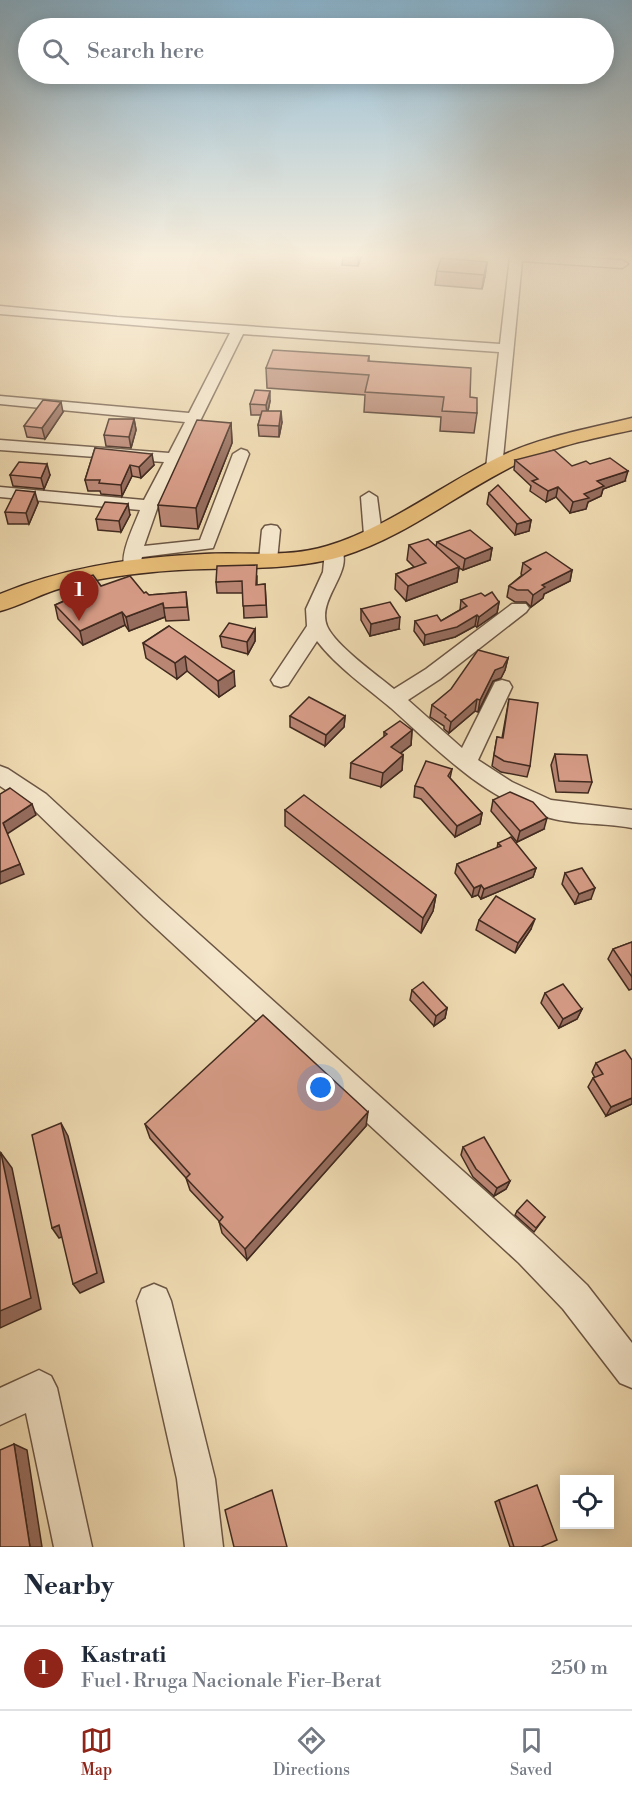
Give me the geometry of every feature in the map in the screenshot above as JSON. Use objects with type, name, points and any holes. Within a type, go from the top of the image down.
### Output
[{"type":"main road","points":[[0,603],[61,581],[133,560],[184,562],[268,560],[334,551],[373,535],[494,468],[541,447],[632,424]]},
{"type":"street","points":[[238,329],[150,506],[133,560],[207,544],[241,454]]},
{"type":"street","points":[[255,329],[505,348]]},
{"type":"street","points":[[494,468],[507,329]]},
{"type":"street","points":[[0,400],[194,417]]},
{"type":"street","points":[[0,445],[173,458]]},
{"type":"street","points":[[0,492],[150,506]]},
{"type":"street","points":[[369,497],[373,535]]},
{"type":"street","points":[[268,560],[271,530]]},
{"type":"street","points":[[334,551],[334,565],[315,614],[316,627],[334,647],[434,738],[506,790],[549,809],[625,813]]},
{"type":"street","points":[[393,699],[433,674],[519,608]]},
{"type":"street","points":[[281,680],[316,627]]},
{"type":"street","points":[[466,763],[502,687]]},
{"type":"street","points":[[0,775],[38,800],[153,909],[530,1252],[575,1297],[632,1371]]},
{"type":"street","points":[[154,1300],[196,1479],[204,1547]]},
{"type":"street","points":[[0,1407],[39,1388],[73,1546]]},
{"type":"building","points":[[273,350],[369,356],[368,361],[471,368],[470,397],[477,398],[477,413],[442,411],[444,397],[365,392],[369,375],[266,368]]},
{"type":"building","points":[[255,390],[270,391],[266,405],[250,404]]},
{"type":"building","points":[[43,400],[61,402],[42,428],[24,426]]},
{"type":"building","points":[[262,411],[281,411],[279,426],[258,425]]},
{"type":"building","points":[[109,419],[134,419],[129,437],[104,435]]},
{"type":"building","points":[[197,420],[231,423],[196,508],[158,505]]},
{"type":"building","points":[[95,448],[152,454],[139,467],[130,465],[121,485],[99,483],[100,480],[85,480]]},
{"type":"building","points":[[554,450],[572,466],[586,461],[590,464],[610,458],[628,471],[597,481],[604,486],[584,494],[589,498],[573,502],[558,487],[548,491],[532,481],[538,479],[515,460]]},
{"type":"building","points":[[19,462],[47,464],[41,478],[10,475]]},
{"type":"building","points":[[498,485],[531,520],[517,524],[489,493]]},
{"type":"building","points":[[16,490],[35,492],[26,513],[5,512]]},
{"type":"building","points":[[105,502],[128,504],[119,521],[96,519]]},
{"type":"building","points":[[470,530],[492,548],[465,559],[437,542]]},
{"type":"building","points":[[428,539],[459,567],[408,586],[396,574],[426,563],[409,545]]},
{"type":"building","points":[[546,552],[572,570],[542,585],[545,587],[533,595],[528,590],[517,590],[509,586],[531,569],[523,563]]},
{"type":"building","points":[[257,565],[256,585],[265,584],[266,605],[243,606],[242,581],[216,582],[217,566]]},
{"type":"building","points":[[93,575],[101,586],[130,576],[144,593],[149,595],[186,592],[187,607],[164,608],[163,603],[126,617],[122,612],[80,631],[55,605],[81,594],[73,581]]},
{"type":"building","points":[[492,592],[499,602],[479,617],[477,615],[457,627],[425,635],[415,621],[437,615],[441,621],[467,606],[461,600],[481,593],[485,596]]},
{"type":"building","points":[[390,602],[400,617],[371,624],[361,609]]},
{"type":"building","points":[[229,623],[255,629],[247,642],[220,636]]},
{"type":"building","points":[[169,626],[234,671],[218,681],[185,656],[175,663],[143,643]]},
{"type":"building","points":[[478,650],[508,658],[503,667],[495,670],[480,700],[477,699],[451,722],[445,717],[446,715],[432,705],[451,689]]},
{"type":"building","points":[[309,697],[345,716],[326,735],[290,716]]},
{"type":"building","points":[[509,699],[538,703],[530,766],[504,761],[494,755],[497,737],[503,738]]},
{"type":"building","points":[[400,721],[412,730],[391,747],[403,755],[383,773],[351,763],[387,734],[384,732]]},
{"type":"building","points":[[555,754],[587,755],[592,782],[559,781]]},
{"type":"building","points":[[426,761],[452,769],[448,776],[482,813],[457,826],[423,788],[415,786]]},
{"type":"building","points":[[10,788],[32,804],[3,823],[20,864],[0,872],[0,794]]},
{"type":"building","points":[[510,792],[533,802],[547,818],[520,831],[493,800]]},
{"type":"building","points":[[304,795],[436,895],[423,918],[285,810]]},
{"type":"building","points":[[511,837],[536,868],[484,889],[481,885],[474,888],[457,864],[501,846],[498,843]]},
{"type":"building","points":[[582,868],[595,888],[579,894],[565,873]]},
{"type":"building","points":[[496,896],[535,919],[518,943],[479,920]]},
{"type":"building","points":[[632,942],[632,977],[613,949]]},
{"type":"building","points":[[423,982],[447,1008],[436,1016],[412,990]]},
{"type":"building","points":[[563,984],[582,1009],[563,1019],[545,993]]},
{"type":"building","points":[[263,1015],[368,1112],[245,1249],[219,1222],[223,1217],[186,1178],[190,1174],[145,1124]]},
{"type":"building","points":[[625,1050],[632,1060],[632,1098],[611,1107],[593,1078],[603,1074],[596,1063]]},
{"type":"building","points":[[61,1123],[97,1273],[73,1284],[59,1225],[52,1228],[32,1135]]},
{"type":"building","points":[[484,1137],[510,1181],[497,1188],[476,1169],[463,1147]]},
{"type":"building","points":[[0,1153],[31,1298],[0,1311]]},
{"type":"building","points":[[527,1200],[545,1217],[536,1228],[517,1211]]},
{"type":"building","points":[[14,1444],[30,1547],[0,1547],[0,1450]]},
{"type":"building","points":[[537,1485],[557,1540],[541,1547],[514,1547],[499,1500]]},
{"type":"building","points":[[272,1490],[287,1547],[234,1547],[225,1510]]},
{"type":"place","name":"Kastrati","points":[[79,621]]}]
